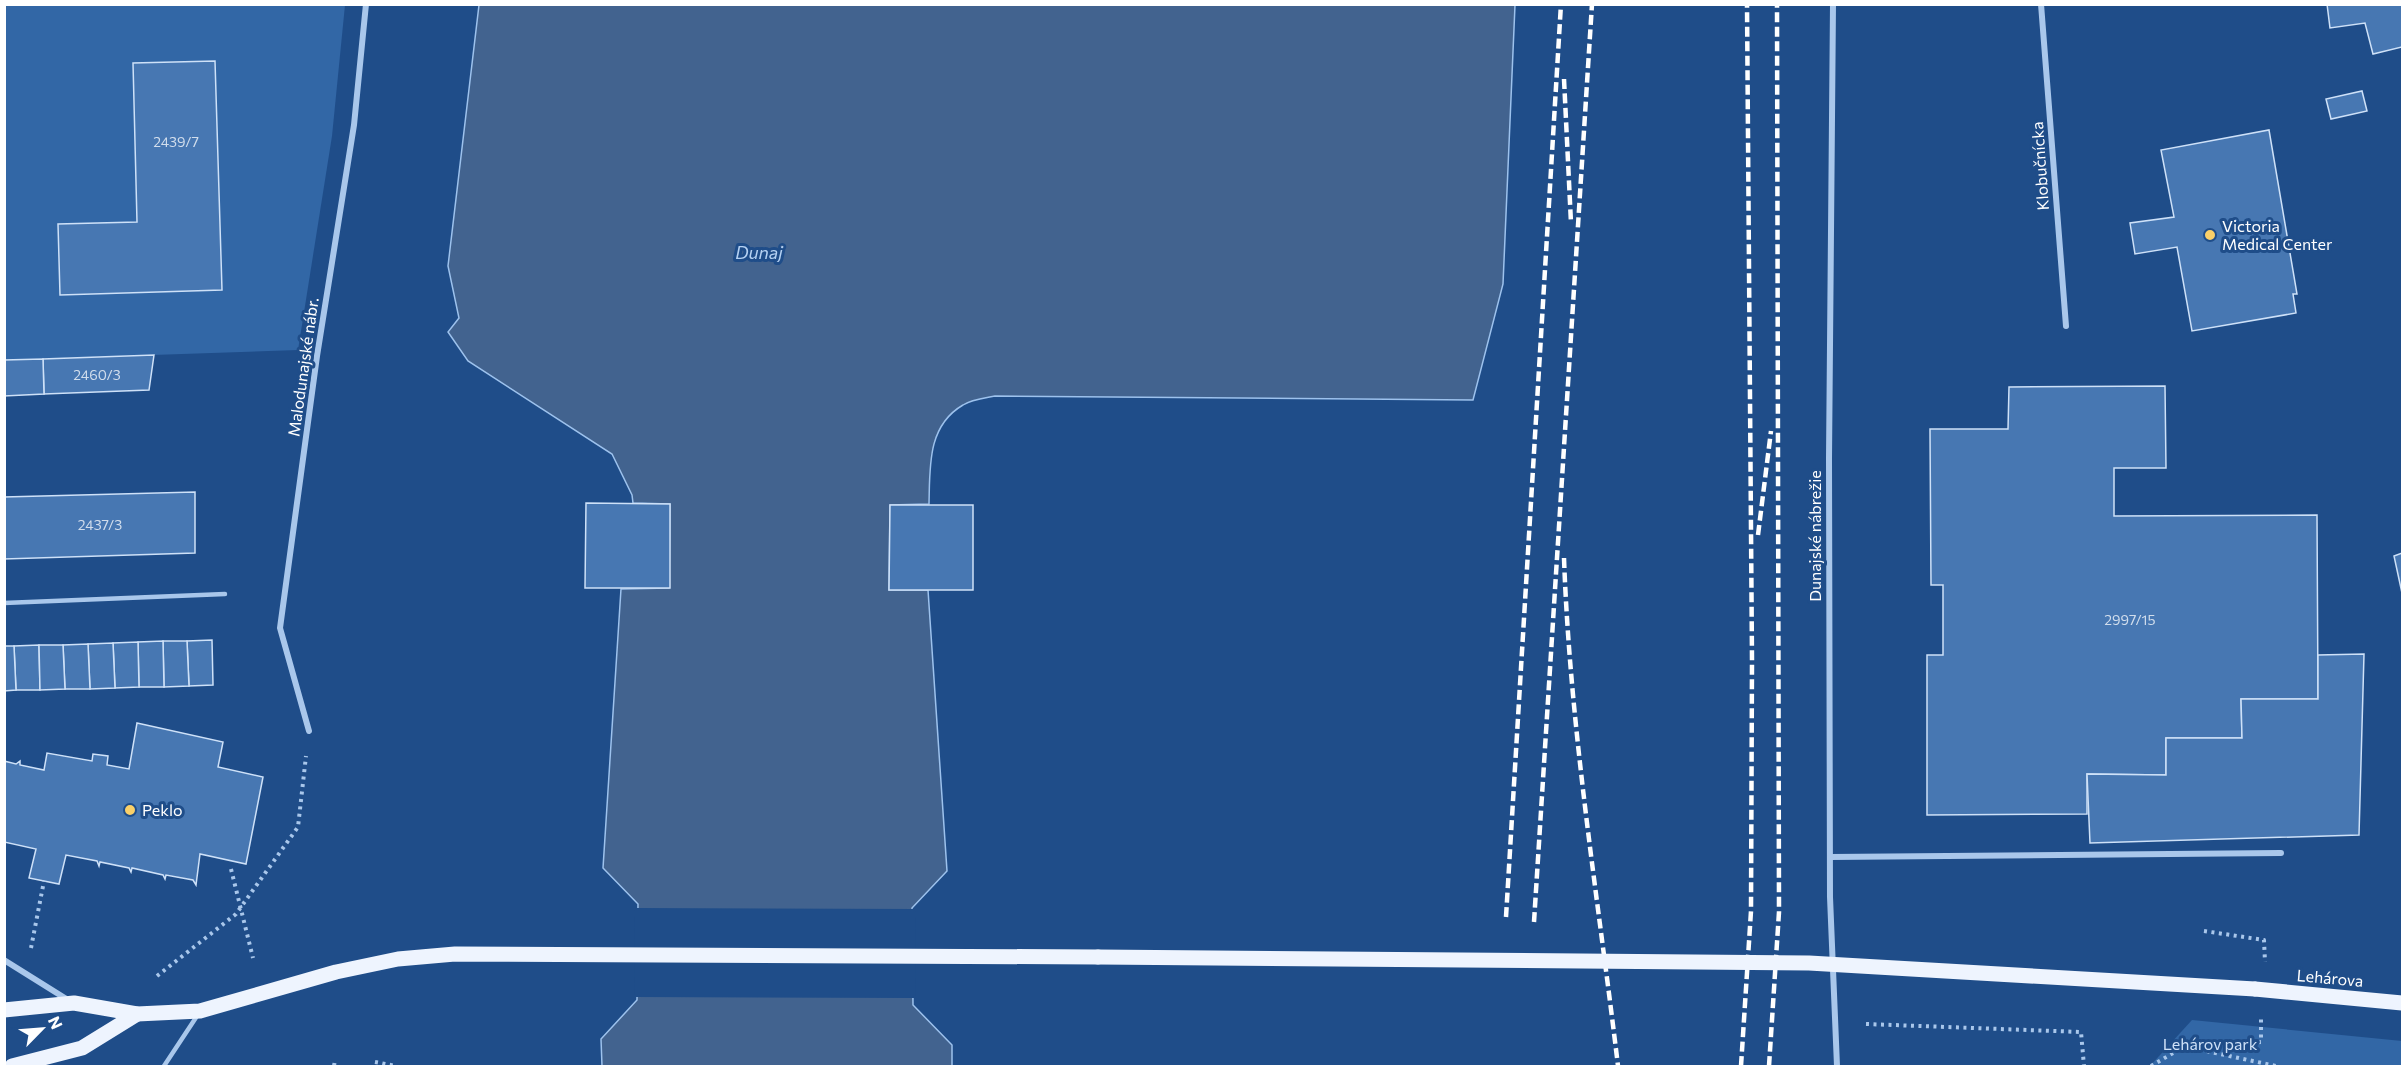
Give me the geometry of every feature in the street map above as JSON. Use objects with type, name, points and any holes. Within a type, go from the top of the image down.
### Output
[{"type":"main road","name":"Lehárova","points":[[4,1010],[74,1003],[137,1014],[200,1011],[336,972],[398,959],[455,954],[518,953],[1809,963],[2255,989],[2403,1003]]},
{"type":"main road","points":[[12,1066],[82,1048],[137,1014]]},
{"type":"street","name":"Malodunajské nábr.","points":[[309,731],[280,627],[317,356],[354,125],[366,4]]},
{"type":"street","name":"Dunajské nábrežie","points":[[1833,4],[1828,459],[1830,856],[1833,1011],[1837,1066]]},
{"type":"street","name":"Klobučnícka","points":[[2041,4],[2066,326]]},
{"type":"street","points":[[1830,856],[2281,853]]},
{"type":"street","points":[[4,960],[74,1003]]},
{"type":"lane","points":[[4,603],[225,594]]},
{"type":"lane","points":[[164,1066],[200,1011]]},
{"type":"path","points":[[157,976],[236,914],[298,827],[309,731]]},
{"type":"path","points":[[231,869],[253,958]]},
{"type":"path","points":[[31,951],[44,881]]},
{"type":"path","points":[[2204,931],[2264,940],[2266,963]]},
{"type":"path","points":[[2151,1066],[2185,1046],[2261,1042],[2261,1018]]},
{"type":"path","points":[[1866,1024],[2081,1032],[2084,1066]]},
{"type":"path","points":[[2185,1046],[2276,1066]]},
{"type":"path","points":[[334,1066],[335,1060]]},
{"type":"path","points":[[375,1062],[396,1066]]},
{"type":"green space","points":[[4,5],[345,5],[332,136],[298,350],[5,360]]},
{"type":"green space","name":"Lehárov park","points":[[2192,1020],[2402,1041],[2402,1066],[2150,1066]]},
{"type":"water","name":"Dunaj","points":[[479,5],[1515,5],[1503,284],[1473,400],[995,396],[983,398],[967,403],[951,414],[943,424],[933,448],[929,504],[890,505],[889,590],[928,590],[947,871],[912,908],[913,1005],[952,1045],[952,1066],[602,1066],[601,1039],[637,1000],[638,904],[603,868],[621,589],[669,588],[670,504],[633,503],[632,495],[612,454],[468,361],[448,332],[459,318],[448,266]]},
{"type":"pier","points":[[635,908],[915,909],[916,998],[634,997]]},
{"type":"building","points":[[2327,4],[2402,4],[2402,47],[2373,54],[2365,23],[2330,28]]},
{"type":"building","points":[[215,61],[222,290],[60,295],[58,224],[137,222],[133,63]]},
{"type":"building","points":[[2362,91],[2367,111],[2331,119],[2326,99]]},
{"type":"building","name":"Victoria Medical Center","points":[[2269,130],[2297,294],[2293,294],[2296,313],[2192,331],[2177,247],[2135,254],[2130,223],[2174,217],[2161,150]]},
{"type":"building","points":[[154,355],[149,390],[44,394],[43,359]]},
{"type":"building","points":[[43,359],[44,394],[4,396],[4,360]]},
{"type":"building","points":[[2165,386],[2166,468],[2114,468],[2114,516],[2317,515],[2318,699],[2241,699],[2242,738],[2166,738],[2166,775],[2087,774],[2087,814],[1927,815],[1927,655],[1943,655],[1943,585],[1931,585],[1930,429],[2008,429],[2009,387]]},
{"type":"building","points":[[195,492],[195,553],[4,559],[4,497]]},
{"type":"building","points":[[586,503],[670,504],[670,588],[585,588]]},
{"type":"building","points":[[890,505],[973,505],[973,590],[889,590]]},
{"type":"building","points":[[2402,553],[2402,593],[2394,556]]},
{"type":"building","points":[[212,640],[213,685],[189,686],[187,641]]},
{"type":"building","points":[[163,641],[187,641],[189,686],[164,687]]},
{"type":"building","points":[[163,641],[164,687],[139,687],[138,642]]},
{"type":"building","points":[[138,642],[139,687],[115,688],[113,643]]},
{"type":"building","points":[[113,643],[115,688],[90,689],[88,644]]},
{"type":"building","points":[[88,644],[90,689],[65,689],[63,645]]},
{"type":"building","points":[[39,645],[40,690],[16,690],[14,646]]},
{"type":"building","points":[[39,645],[63,645],[65,689],[40,690]]},
{"type":"building","points":[[4,646],[14,646],[16,690],[4,691]]},
{"type":"building","points":[[2364,654],[2359,835],[2090,843],[2087,774],[2166,775],[2166,738],[2242,738],[2241,699],[2318,699],[2318,655]]},
{"type":"building","name":"Peklo","points":[[137,723],[223,742],[218,767],[263,777],[246,864],[200,854],[196,885],[193,880],[166,875],[165,879],[163,875],[132,868],[131,872],[129,868],[100,862],[99,866],[97,861],[66,855],[59,884],[29,878],[36,849],[4,842],[4,761],[16,764],[20,761],[20,765],[44,770],[47,753],[92,761],[93,754],[108,756],[107,765],[129,769]]},
{"type":"railway","points":[[1506,917],[1561,4]]},
{"type":"railway","points":[[1534,922],[1592,4]]},
{"type":"railway","points":[[1741,1066],[1751,911],[1752,660],[1747,4]]},
{"type":"railway","points":[[1769,1066],[1779,912],[1777,4]]},
{"type":"railway","points":[[1564,79],[1571,223]]},
{"type":"railway","points":[[1758,535],[1771,431]]},
{"type":"railway","points":[[1564,558],[1578,749],[1618,1066]]},
{"type":"place","name":"Victoria Medical Center","points":[[2210,235]]},
{"type":"place","name":"Peklo","points":[[130,810]]}]
